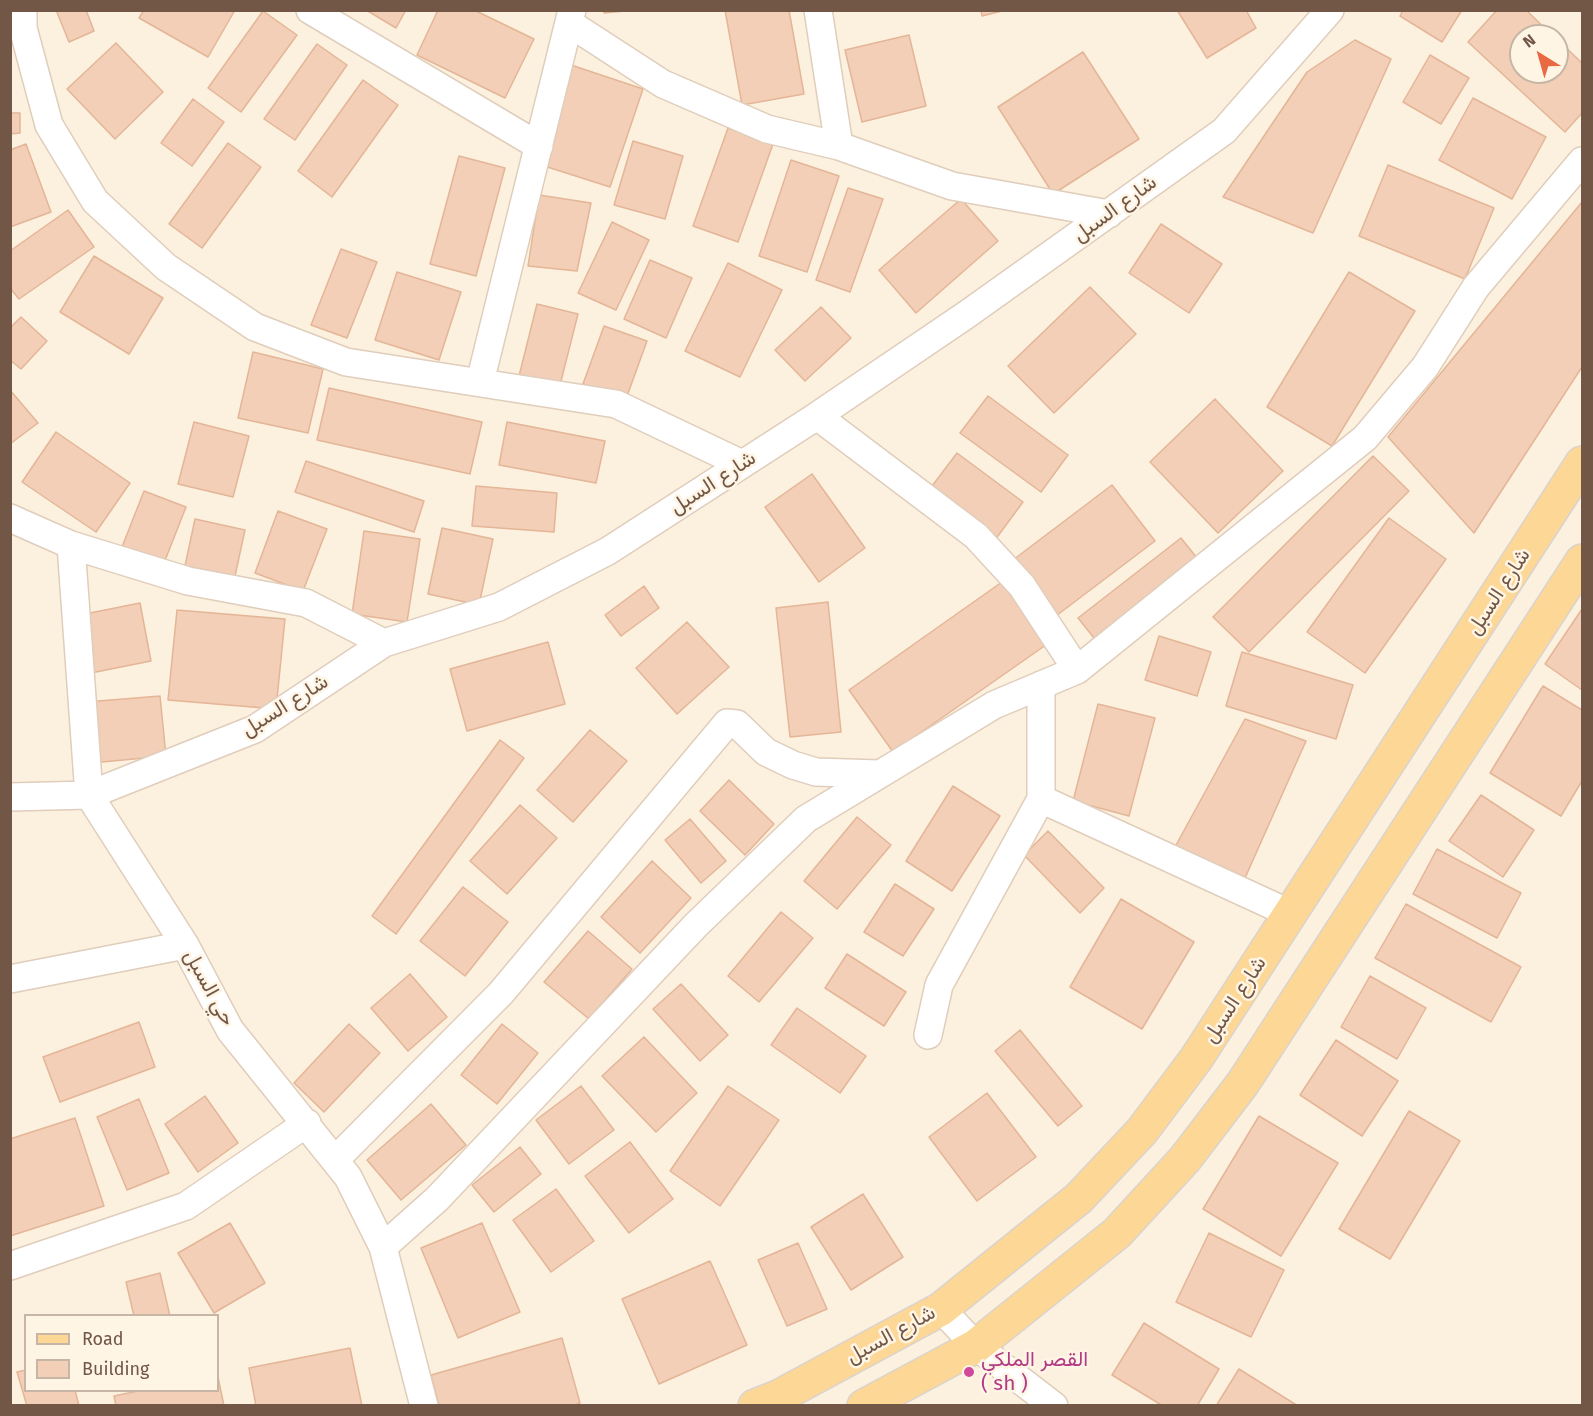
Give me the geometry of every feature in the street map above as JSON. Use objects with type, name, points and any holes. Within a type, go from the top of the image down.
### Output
[{"type":"main road","name":"شارع السبل","points":[[755,1406],[778,1397],[941,1309],[1079,1198],[1142,1131],[1196,1059],[1582,463]]},
{"type":"main road","points":[[864,1406],[976,1346],[1117,1233],[1185,1159],[1243,1083],[1582,561]]},
{"type":"street","points":[[23,10],[23,28],[49,125],[95,201],[166,267],[255,327],[346,362],[480,381],[616,404],[742,464]]},
{"type":"street","points":[[310,10],[539,146]]},
{"type":"street","points":[[818,10],[839,146]]},
{"type":"street","name":"شارع السبل","points":[[10,797],[89,795],[255,729],[384,643],[499,607],[608,551],[818,416],[1109,214],[1224,131],[1330,10]]},
{"type":"street","points":[[480,381],[571,17],[663,84],[767,129],[839,146],[952,186],[1109,214]]},
{"type":"street","points":[[383,1247],[437,1199],[696,925],[806,819],[993,705],[1077,670],[1365,438],[1425,367],[1476,287],[1582,161]]},
{"type":"street","points":[[818,416],[976,536],[1022,586],[1077,670]]},
{"type":"street","points":[[10,518],[71,545],[188,580],[306,603],[384,643]]},
{"type":"street","name":"حي السبل","points":[[71,545],[89,795],[185,945],[230,1030],[307,1123],[348,1177],[383,1247],[424,1406]]},
{"type":"street","points":[[928,1035],[939,985],[1041,799],[1041,685]]},
{"type":"street","points":[[336,1160],[501,993],[727,723],[737,724],[766,752],[793,765],[816,772],[879,774]]},
{"type":"street","points":[[1041,799],[1291,914]]},
{"type":"street","points":[[10,979],[185,945]]},
{"type":"street","points":[[10,1266],[186,1206],[307,1123]]},
{"type":"street","points":[[941,1309],[976,1346],[1054,1406]]},
{"type":"building","points":[[56,10],[86,10],[94,31],[69,42]]},
{"type":"building","points":[[144,10],[235,10],[208,57],[139,18]]},
{"type":"building","points":[[366,10],[406,10],[396,28]]},
{"type":"building","points":[[438,10],[474,10],[534,39],[505,98],[417,55]]},
{"type":"building","points":[[604,10],[635,10],[604,13]]},
{"type":"building","points":[[725,10],[789,10],[804,94],[742,105]]},
{"type":"building","points":[[981,10],[1006,10],[982,16]]},
{"type":"building","points":[[1177,10],[1246,10],[1256,28],[1207,58]]},
{"type":"building","points":[[1403,10],[1462,10],[1442,42],[1400,16]]},
{"type":"building","points":[[1497,10],[1526,10],[1541,24],[1509,24],[1509,80],[1468,42]]},
{"type":"building","points":[[263,11],[297,35],[241,112],[208,88]]},
{"type":"building","points":[[909,35],[926,106],[862,122],[845,50]]},
{"type":"building","points":[[1355,40],[1391,59],[1313,233],[1223,197],[1307,72]]},
{"type":"building","points":[[116,43],[163,92],[115,139],[67,89]]},
{"type":"building","points":[[317,44],[347,65],[295,140],[264,119]]},
{"type":"building","points":[[1569,51],[1582,63],[1582,113],[1565,132],[1513,84],[1569,84]]},
{"type":"building","points":[[1083,52],[1139,139],[1053,194],[998,107]]},
{"type":"building","points":[[1430,55],[1469,78],[1441,124],[1403,102]]},
{"type":"building","points":[[568,64],[643,89],[610,187],[535,163]]},
{"type":"building","points":[[363,80],[398,105],[332,197],[298,171]]},
{"type":"building","points":[[1473,98],[1546,137],[1512,199],[1439,160]]},
{"type":"building","points":[[193,99],[224,122],[192,166],[161,143]]},
{"type":"building","points":[[10,113],[20,113],[20,133],[10,134]]},
{"type":"building","points":[[728,128],[773,144],[738,242],[693,226]]},
{"type":"building","points":[[633,141],[683,156],[665,219],[614,205]]},
{"type":"building","points":[[228,143],[261,167],[202,248],[169,224]]},
{"type":"building","points":[[26,144],[51,212],[10,227],[10,150]]},
{"type":"building","points":[[459,156],[505,168],[476,276],[430,264]]},
{"type":"building","points":[[791,160],[839,176],[807,272],[759,256]]},
{"type":"building","points":[[1388,165],[1494,208],[1465,279],[1359,236]]},
{"type":"building","points":[[848,188],[883,199],[850,292],[816,280]]},
{"type":"building","points":[[539,195],[591,203],[577,271],[528,266]]},
{"type":"building","points":[[961,199],[998,241],[916,313],[879,270]]},
{"type":"building","points":[[1582,202],[1582,367],[1474,533],[1388,437]]},
{"type":"building","points":[[68,210],[94,247],[19,299],[10,288],[10,251]]},
{"type":"building","points":[[612,222],[649,240],[616,310],[578,293]]},
{"type":"building","points":[[1161,224],[1222,264],[1189,313],[1129,273]]},
{"type":"building","points":[[341,249],[377,262],[347,338],[311,325]]},
{"type":"building","points":[[94,256],[163,298],[129,354],[60,312]]},
{"type":"building","points":[[650,260],[692,278],[666,338],[624,319]]},
{"type":"building","points":[[728,263],[782,290],[740,377],[685,351]]},
{"type":"building","points":[[397,272],[461,292],[439,360],[375,340]]},
{"type":"building","points":[[1349,272],[1415,311],[1332,446],[1267,407]]},
{"type":"building","points":[[1090,287],[1136,334],[1054,413],[1008,366]]},
{"type":"building","points":[[537,304],[578,314],[560,385],[519,376]]},
{"type":"building","points":[[821,307],[851,338],[805,381],[775,350]]},
{"type":"building","points":[[21,317],[47,341],[21,369],[10,360],[10,328]]},
{"type":"building","points":[[604,326],[647,341],[626,399],[583,384]]},
{"type":"building","points":[[253,352],[323,369],[308,433],[238,418]]},
{"type":"building","points":[[329,388],[482,422],[470,474],[317,440]]},
{"type":"building","points":[[10,390],[38,423],[10,444]]},
{"type":"building","points":[[988,396],[1068,455],[1041,492],[960,433]]},
{"type":"building","points":[[1215,399],[1283,471],[1218,533],[1150,462]]},
{"type":"building","points":[[194,422],[249,436],[233,497],[178,484]]},
{"type":"building","points":[[507,422],[605,441],[596,483],[499,465]]},
{"type":"building","points":[[56,432],[130,483],[96,532],[22,482]]},
{"type":"building","points":[[957,453],[1023,502],[992,544],[926,494]]},
{"type":"building","points":[[1373,456],[1409,491],[1249,652],[1213,617]]},
{"type":"building","points":[[306,461],[424,501],[414,532],[295,492]]},
{"type":"building","points":[[812,474],[865,548],[819,582],[765,507]]},
{"type":"building","points":[[1112,485],[1155,541],[1052,619],[1009,563]]},
{"type":"building","points":[[476,486],[557,493],[554,532],[472,526]]},
{"type":"building","points":[[144,491],[186,507],[164,563],[122,547]]},
{"type":"building","points":[[278,511],[327,529],[303,591],[255,573]]},
{"type":"building","points":[[1389,518],[1446,559],[1365,673],[1307,632]]},
{"type":"building","points":[[195,519],[245,530],[235,576],[185,566]]},
{"type":"building","points":[[442,528],[493,539],[479,605],[428,594]]},
{"type":"building","points":[[364,531],[420,539],[407,622],[352,614]]},
{"type":"building","points":[[1181,538],[1201,563],[1098,643],[1078,618]]},
{"type":"building","points":[[1009,577],[1053,640],[893,752],[849,690]]},
{"type":"building","points":[[644,586],[659,608],[621,636],[605,615]]},
{"type":"building","points":[[828,602],[841,732],[790,737],[776,608]]},
{"type":"building","points":[[140,603],[151,661],[91,673],[80,615]]},
{"type":"building","points":[[1582,609],[1582,690],[1545,664]]},
{"type":"building","points":[[177,610],[285,619],[276,709],[168,700]]},
{"type":"building","points":[[687,622],[729,667],[677,714],[636,668]]},
{"type":"building","points":[[1159,636],[1211,652],[1197,696],[1145,680]]},
{"type":"building","points":[[548,642],[565,704],[467,731],[450,669]]},
{"type":"building","points":[[1242,652],[1353,685],[1336,739],[1226,706]]},
{"type":"building","points":[[1543,686],[1582,710],[1582,781],[1561,816],[1490,773]]},
{"type":"building","points":[[160,696],[166,756],[91,763],[86,702]]},
{"type":"building","points":[[1098,704],[1155,718],[1129,816],[1073,801]]},
{"type":"building","points":[[1245,719],[1306,741],[1245,878],[1175,847]]},
{"type":"building","points":[[590,730],[627,761],[573,822],[537,790]]},
{"type":"building","points":[[500,740],[524,758],[396,934],[372,916]]},
{"type":"building","points":[[729,780],[774,824],[745,855],[700,811]]},
{"type":"building","points":[[953,786],[1000,816],[952,891],[906,861]]},
{"type":"building","points":[[1481,795],[1534,830],[1503,877],[1449,841]]},
{"type":"building","points":[[520,805],[557,838],[507,894],[470,861]]},
{"type":"building","points":[[857,817],[891,845],[837,909],[804,881]]},
{"type":"building","points":[[690,819],[726,861],[701,883],[665,840]]},
{"type":"building","points":[[1048,831],[1104,888],[1080,913],[1024,855]]},
{"type":"building","points":[[1437,849],[1521,893],[1497,938],[1413,894]]},
{"type":"building","points":[[652,861],[691,898],[640,953],[601,917]]},
{"type":"building","points":[[895,884],[934,909],[903,956],[864,932]]},
{"type":"building","points":[[463,887],[508,922],[465,976],[420,941]]},
{"type":"building","points":[[1121,899],[1194,942],[1142,1029],[1070,987]]},
{"type":"building","points":[[1406,904],[1521,967],[1491,1022],[1375,958]]},
{"type":"building","points":[[781,912],[813,938],[759,1002],[728,976]]},
{"type":"building","points":[[588,931],[632,969],[589,1019],[544,982]]},
{"type":"building","points":[[847,954],[906,992],[884,1026],[825,988]]},
{"type":"building","points":[[410,974],[447,1017],[408,1051],[371,1008]]},
{"type":"building","points":[[1370,976],[1426,1008],[1397,1059],[1341,1027]]},
{"type":"building","points":[[681,984],[728,1035],[700,1061],[653,1009]]},
{"type":"building","points":[[797,1008],[866,1056],[840,1093],[771,1045]]},
{"type":"building","points":[[139,1022],[155,1067],[60,1102],[43,1057]]},
{"type":"building","points":[[349,1024],[380,1053],[324,1112],[294,1083]]},
{"type":"building","points":[[502,1024],[538,1053],[497,1104],[461,1075]]},
{"type":"building","points":[[1020,1030],[1082,1106],[1058,1126],[995,1051]]},
{"type":"building","points":[[644,1037],[697,1093],[656,1132],[602,1076]]},
{"type":"building","points":[[1336,1040],[1398,1081],[1362,1136],[1300,1095]]},
{"type":"building","points":[[581,1086],[614,1130],[569,1164],[536,1120]]},
{"type":"building","points":[[728,1086],[779,1120],[720,1206],[670,1171]]},
{"type":"building","points":[[987,1093],[1036,1157],[977,1201],[929,1137]]},
{"type":"building","points":[[205,1096],[238,1143],[198,1172],[165,1124]]},
{"type":"building","points":[[139,1099],[169,1173],[127,1190],[97,1117]]},
{"type":"building","points":[[431,1104],[466,1145],[401,1200],[367,1160]]},
{"type":"building","points":[[1409,1111],[1460,1141],[1390,1259],[1339,1229]]},
{"type":"building","points":[[1259,1116],[1338,1163],[1281,1256],[1203,1209]]},
{"type":"building","points":[[75,1118],[104,1206],[10,1236],[10,1139]]},
{"type":"building","points":[[630,1142],[673,1199],[629,1233],[585,1176]]},
{"type":"building","points":[[520,1147],[541,1174],[494,1212],[472,1185]]},
{"type":"building","points":[[556,1189],[594,1241],[551,1272],[513,1220]]},
{"type":"building","points":[[863,1194],[903,1257],[851,1290],[811,1227]]},
{"type":"building","points":[[230,1223],[265,1283],[214,1313],[178,1253]]},
{"type":"building","points":[[482,1223],[520,1312],[458,1338],[421,1248]]},
{"type":"building","points":[[1209,1233],[1284,1270],[1251,1337],[1176,1302]]},
{"type":"building","points":[[798,1243],[827,1309],[787,1326],[758,1260]]},
{"type":"building","points":[[710,1261],[747,1345],[659,1384],[622,1299]]},
{"type":"building","points":[[160,1273],[170,1314],[134,1314],[126,1282]]},
{"type":"building","points":[[1144,1323],[1219,1369],[1197,1406],[1163,1406],[1112,1375]]},
{"type":"building","points":[[562,1338],[580,1403],[572,1406],[439,1406],[431,1375]]},
{"type":"building","points":[[350,1348],[362,1406],[256,1406],[249,1368]]},
{"type":"building","points":[[1239,1369],[1298,1406],[1216,1406]]},
{"type":"building","points":[[24,1370],[24,1392],[76,1392],[79,1406],[27,1406],[17,1372]]},
{"type":"building","points":[[219,1382],[224,1406],[116,1406],[114,1396],[133,1392],[219,1392]]},
{"type":"place","name":"القصر الملكي ( sh )","points":[[969,1372]]}]
